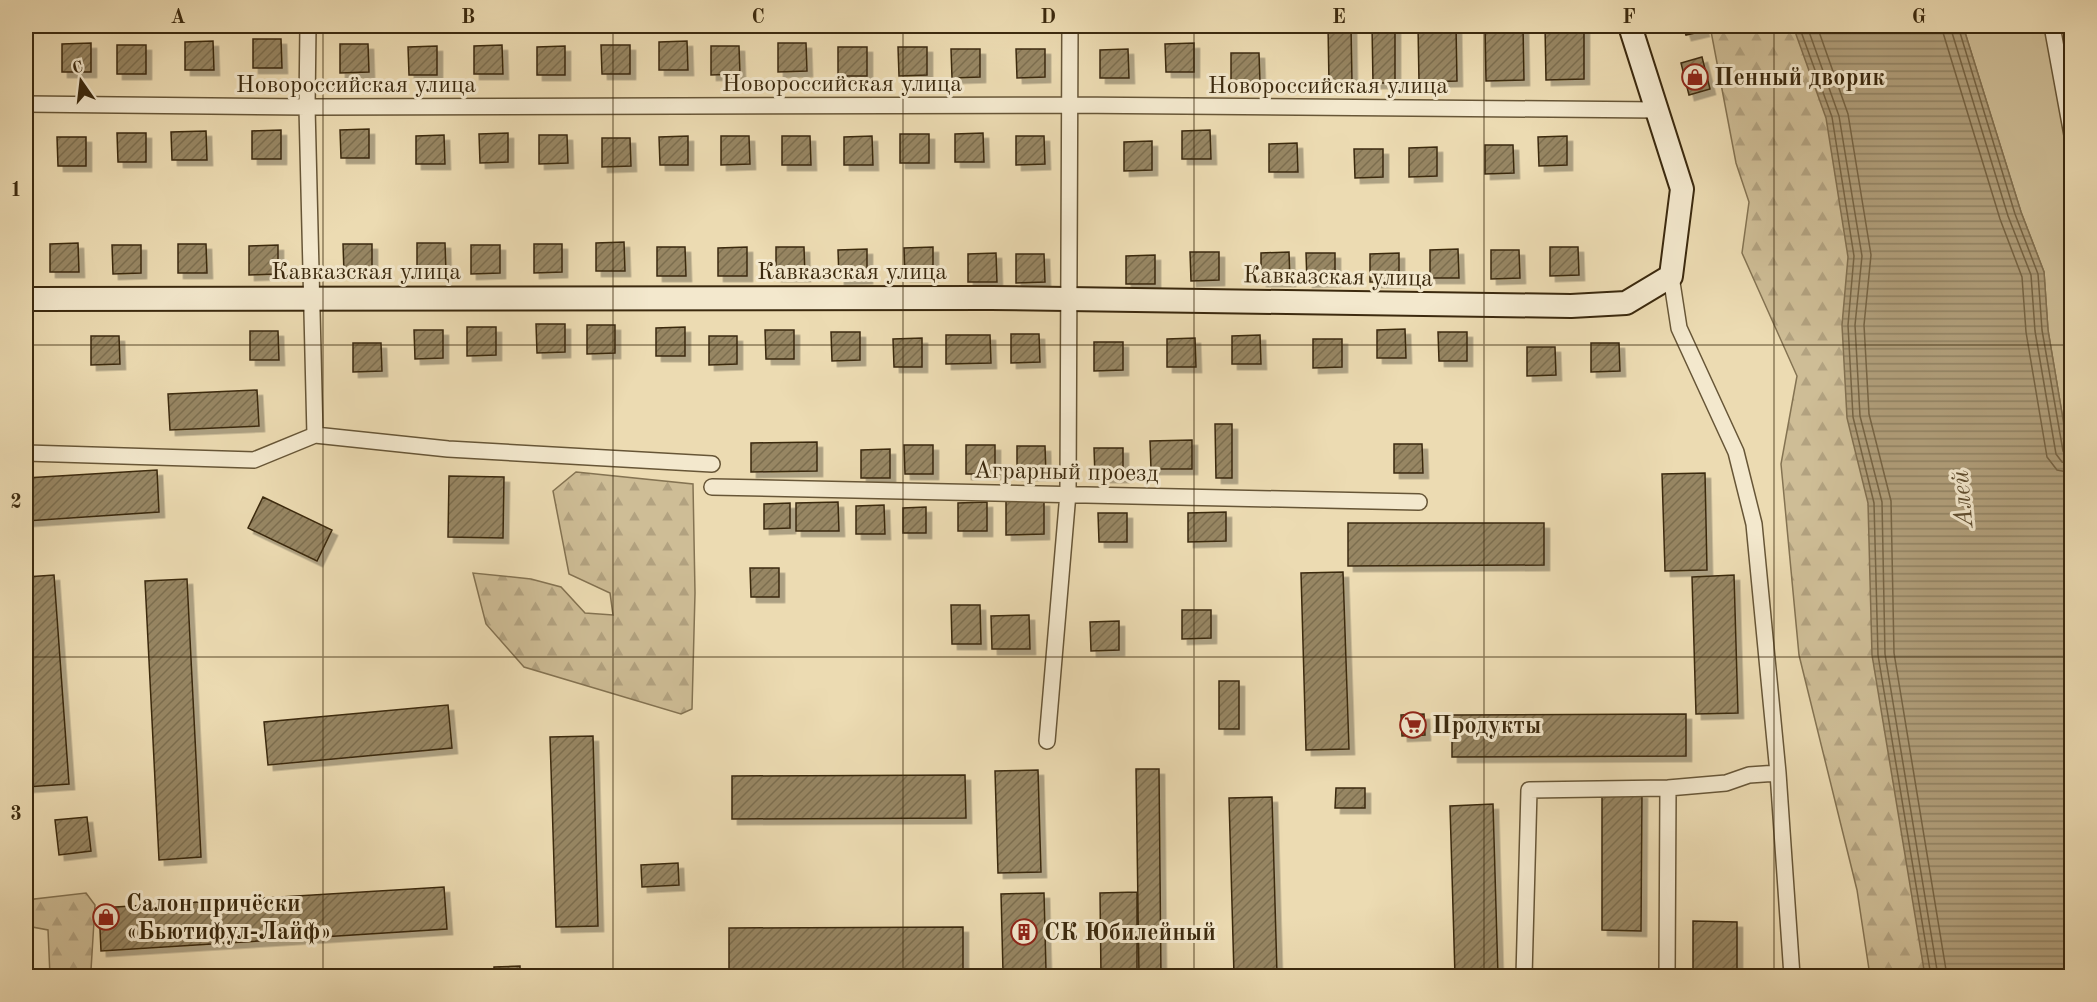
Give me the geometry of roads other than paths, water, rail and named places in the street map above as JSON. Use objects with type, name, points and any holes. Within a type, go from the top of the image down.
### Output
[{"type":"street","points":[[308,26],[307,107],[315,435]]},
{"type":"street","points":[[1047,741],[1068,493],[1070,26]]},
{"type":"street","points":[[1630,26],[1682,189],[1671,276],[1679,328],[1736,452],[1754,524],[1778,773],[1792,976]]},
{"type":"street","points":[[2052,26],[2072,135]]},
{"type":"street","name":"Новороссийская улица","points":[[26,104],[307,107],[1068,105],[1658,110]]},
{"type":"street","name":"Кавказская улица","points":[[26,298],[1069,299],[1571,306],[1626,303],[1671,276]]},
{"type":"street","points":[[26,453],[254,460],[315,435],[448,449],[712,464]]},
{"type":"street","name":"Аграрный проезд","points":[[712,487],[1419,502]]},
{"type":"street","points":[[1524,976],[1529,790],[1668,788],[1726,783],[1749,775],[1778,773]]},
{"type":"street","points":[[1667,976],[1668,788]]},
{"type":"water","name":"Алей","points":[[1793,26],[1963,26],[2021,212],[2044,272],[2048,330],[2071,467],[2071,976],[1925,976],[1872,655],[1868,503],[1847,418],[1842,325],[1848,257],[1826,118]]},
{"type":"place","name":"Пенный дворик","points":[[1695,77]]},
{"type":"place","name":"Продукты","points":[[1413,725]]},
{"type":"place","name":"Салон причёски «Бьютифул-Лайф»","points":[[106,917]]},
{"type":"place","name":"СК Юбилейный","points":[[1024,932]]}]
